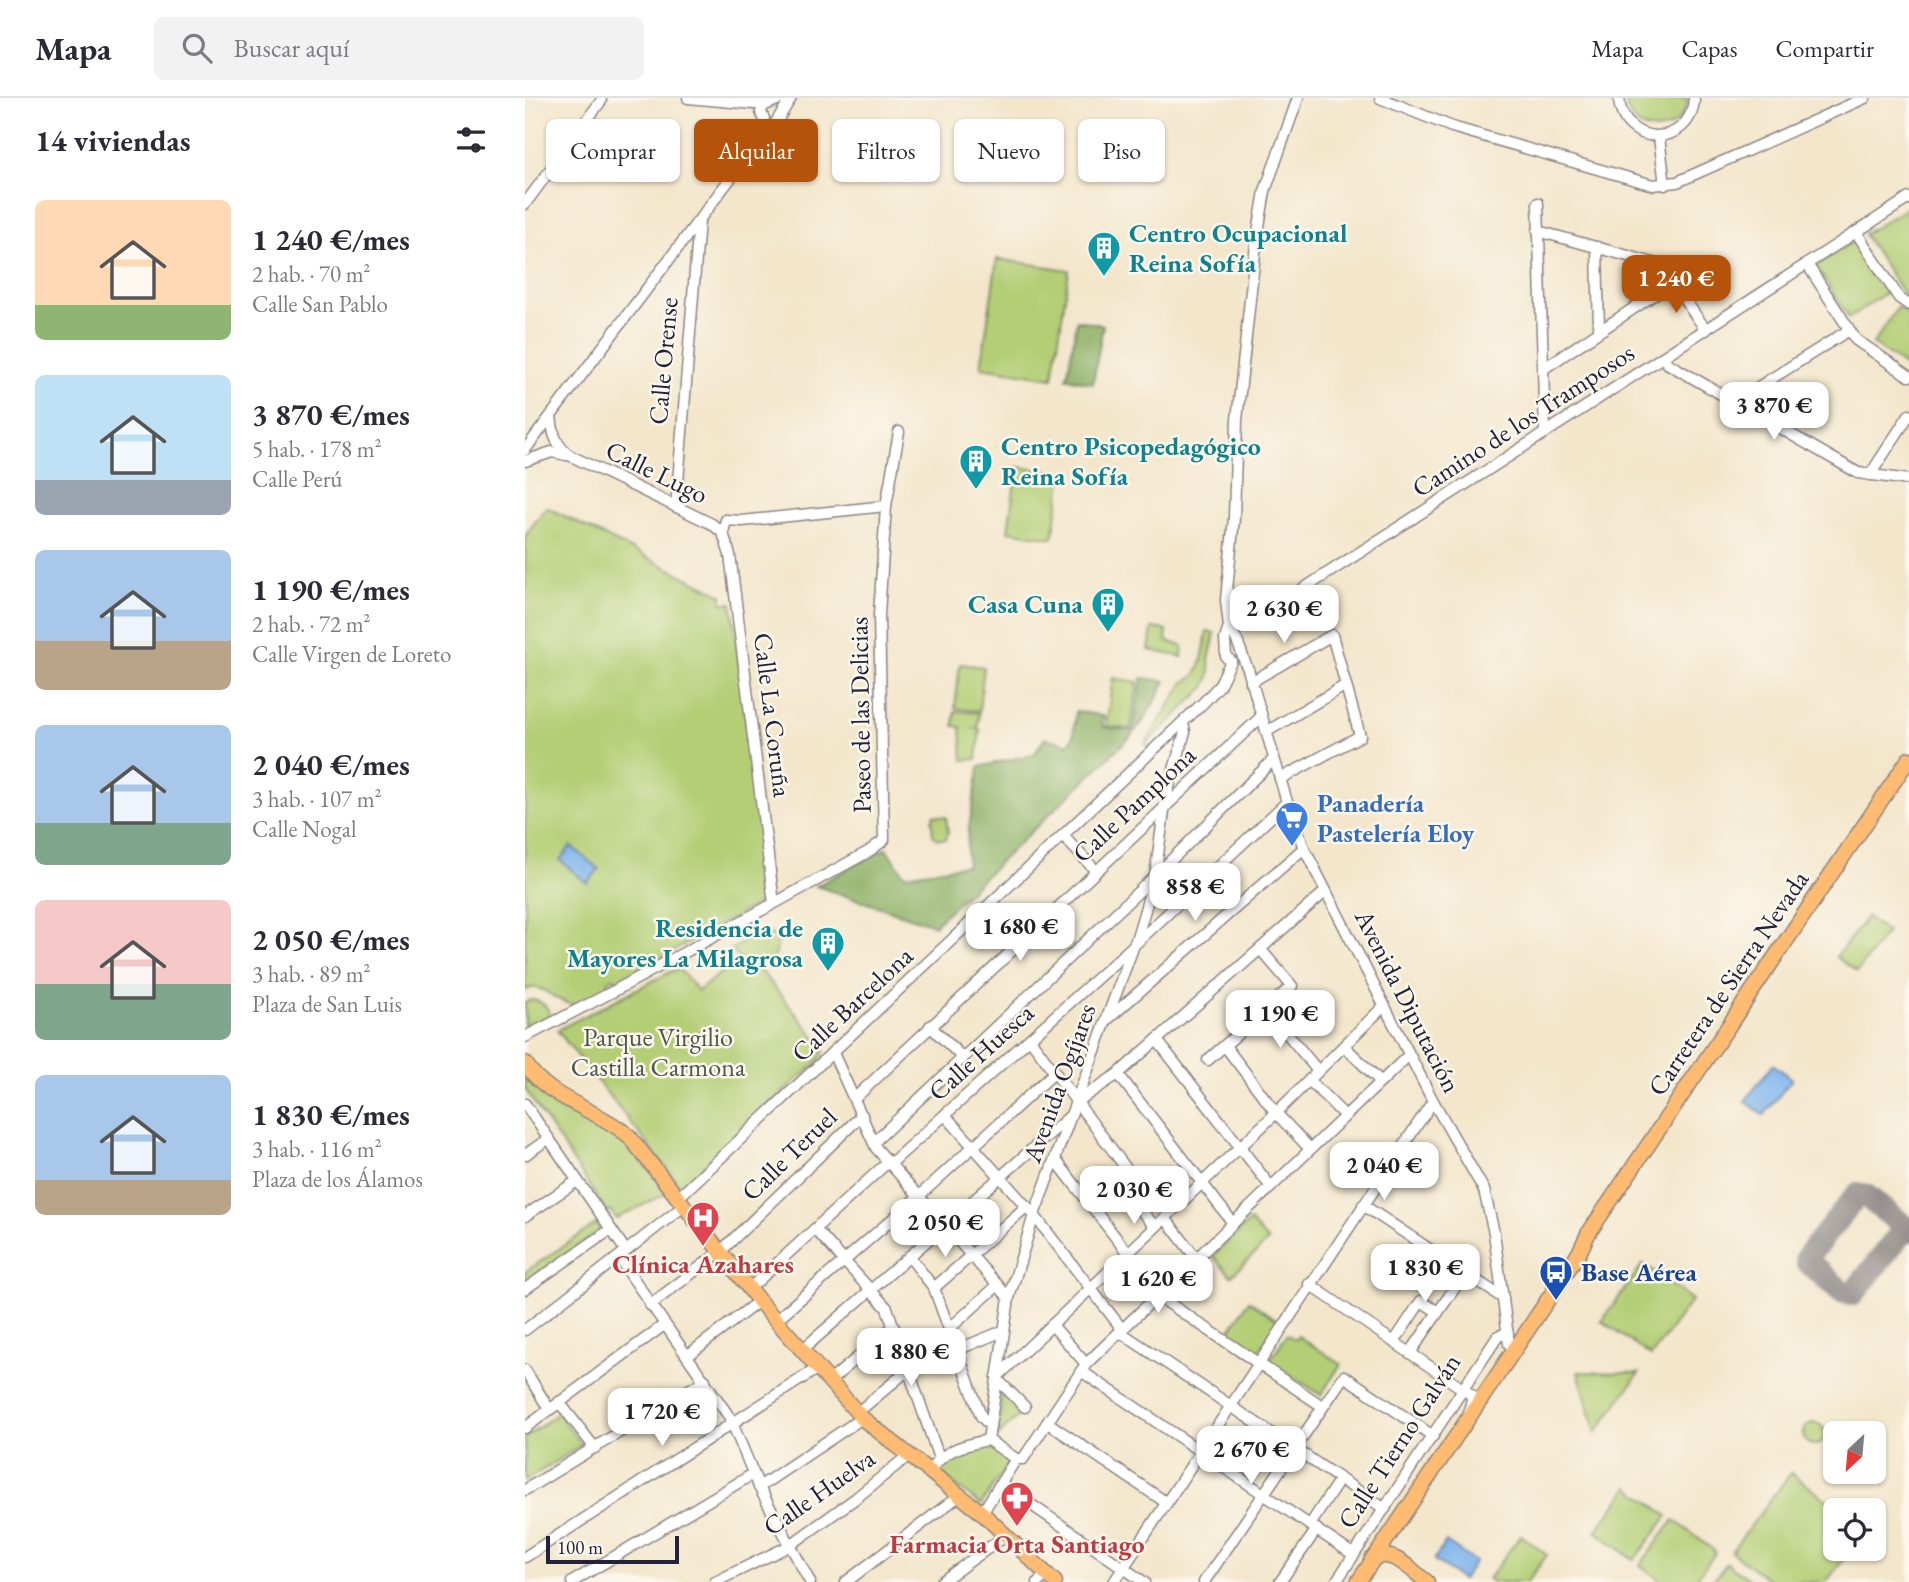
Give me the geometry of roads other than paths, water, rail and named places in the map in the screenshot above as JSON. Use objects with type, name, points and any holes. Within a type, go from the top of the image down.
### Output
[{"type":"main road","name":"Carretera de Sierra Nevada","points":[[1511,1342],[1579,1253],[1588,1234],[1909,759]]},
{"type":"main road","points":[[525,1063],[544,1086],[601,1116],[629,1136],[758,1301],[860,1415],[982,1513],[1047,1580]]},
{"type":"main road","name":"Calle Tierno Galván","points":[[1349,1582],[1468,1392],[1511,1342]]},
{"type":"main road","name":"Calle Tierno Galván","points":[[1358,1582],[1466,1422],[1511,1342]]},
{"type":"main road","points":[[1392,1531],[1393,1556],[1412,1577],[1427,1582]]},
{"type":"main road","points":[[1374,1557],[1393,1556]]},
{"type":"main road","name":"Calle Tierno Galván","points":[[1349,1582],[1374,1557]]},
{"type":"street","points":[[688,98],[737,102],[773,101],[779,106],[779,118]]},
{"type":"street","points":[[737,102],[770,122],[779,118],[791,98]]},
{"type":"street","points":[[1290,122],[1298,98]]},
{"type":"street","points":[[1290,122],[1305,98]]},
{"type":"street","points":[[1380,98],[1453,127],[1653,185],[1677,182],[1865,98]]},
{"type":"street","points":[[1619,98],[1621,111],[1632,127],[1640,132],[1659,136],[1674,132],[1685,124],[1692,114],[1694,98]]},
{"type":"street","points":[[525,204],[602,99]]},
{"type":"street","points":[[763,118],[761,109],[773,101]]},
{"type":"street","name":"Avenida Diputación","points":[[1290,122],[1265,191],[1255,257],[1237,419],[1234,518],[1226,600],[1229,627],[1235,634],[1238,663],[1251,682],[1287,802],[1304,848],[1433,1101],[1485,1190],[1511,1342]]},
{"type":"street","points":[[1659,136],[1665,185]]},
{"type":"street","points":[[525,450],[728,182]]},
{"type":"street","name":"Camino de los Tramposos","points":[[1229,627],[1252,622],[1909,198]]},
{"type":"street","points":[[1538,203],[1545,433]]},
{"type":"street","name":"Calle Orense","points":[[676,507],[699,219]]},
{"type":"street","points":[[1538,231],[1664,266],[1669,264],[1675,266],[1679,275],[1661,290],[1543,369]]},
{"type":"street","points":[[1856,232],[1899,298],[1909,305]]},
{"type":"street","points":[[1597,247],[1599,331]]},
{"type":"street","points":[[1807,264],[1861,345],[1909,376]]},
{"type":"street","points":[[1669,282],[1706,330]]},
{"type":"street","points":[[1736,401],[1849,330]]},
{"type":"street","points":[[1663,357],[1667,363],[1858,472],[1909,480]]},
{"type":"street","points":[[1870,475],[1909,415]]},
{"type":"street","points":[[551,416],[552,432],[558,446],[569,455]]},
{"type":"street","name":"Paseo de las Delicias","points":[[525,1037],[869,852],[884,840],[879,615],[886,506],[899,432]]},
{"type":"street","points":[[525,461],[552,452],[569,455]]},
{"type":"street","name":"Calle Lugo","points":[[569,455],[712,524],[723,533]]},
{"type":"street","points":[[723,533],[726,520],[742,521],[886,506]]},
{"type":"street","name":"Calle La Coruña","points":[[723,533],[730,555],[774,903]]},
{"type":"street","points":[[1251,682],[1332,635],[1360,736],[1280,779]]},
{"type":"street","name":"Calle Barcelona","points":[[525,1330],[622,1255],[682,1201],[833,1054],[1183,723],[1238,663]]},
{"type":"street","points":[[1266,732],[1346,685]]},
{"type":"street","name":"Calle Pamplona","points":[[855,1098],[1261,717]]},
{"type":"street","name":"Avenida Ogíjares","points":[[988,1440],[1009,1298],[1030,1211],[1055,1159],[1156,876],[1165,805],[1185,732],[1183,723]]},
{"type":"street","points":[[874,1142],[1156,876],[1274,760]]},
{"type":"street","name":"Calle Huesca","points":[[749,1289],[1133,946],[1287,802]]},
{"type":"street","points":[[1063,836],[1096,871]]},
{"type":"street","points":[[1106,1021],[1304,848]]},
{"type":"street","points":[[1076,1102],[1118,1074],[1326,891]]},
{"type":"street","points":[[1208,1060],[1292,986],[1261,950]]},
{"type":"street","points":[[1025,1407],[997,1378],[1276,1113],[1384,1006]]},
{"type":"street","points":[[1267,1009],[1313,1076],[1345,1116]]},
{"type":"street","points":[[930,1026],[963,1058]]},
{"type":"street","points":[[1030,1039],[1146,1194]]},
{"type":"street","points":[[1157,1040],[1271,1187]]},
{"type":"street","points":[[1225,1046],[1276,1113],[1310,1149]]},
{"type":"street","points":[[1344,1046],[1381,1082]]},
{"type":"street","points":[[833,1054],[874,1142],[889,1163],[1009,1298]]},
{"type":"street","points":[[929,1471],[939,1458],[959,1446],[988,1440],[1016,1460],[1023,1459],[1084,1367],[1409,1055]]},
{"type":"street","points":[[776,1320],[919,1196],[1055,1072]]},
{"type":"street","points":[[1118,1074],[1233,1223]]},
{"type":"street","points":[[1114,1582],[1309,1284],[1433,1101]]},
{"type":"street","points":[[525,1104],[611,1230],[650,1305],[705,1380],[732,1423],[759,1487],[810,1582]]},
{"type":"street","name":"Calle Teruel","points":[[650,1305],[720,1252],[862,1115]]},
{"type":"street","points":[[945,1115],[1030,1211],[1121,1330],[1385,1509]]},
{"type":"street","points":[[802,1350],[1071,1115]]},
{"type":"street","points":[[525,1155],[548,1139]]},
{"type":"street","points":[[1055,1159],[1158,1294],[1322,1406]]},
{"type":"street","points":[[525,1216],[577,1181]]},
{"type":"street","points":[[1155,1227],[1136,1204],[1157,1183],[1177,1206]]},
{"type":"street","points":[[1363,1205],[1503,1298]]},
{"type":"street","points":[[934,1288],[1030,1211]]},
{"type":"street","points":[[1165,1218],[1196,1258]]},
{"type":"street","points":[[525,1289],[611,1230]]},
{"type":"street","points":[[816,1230],[887,1308],[939,1458]]},
{"type":"street","points":[[909,1256],[934,1288],[981,1416],[990,1426]]},
{"type":"street","points":[[1410,1353],[1465,1273]]},
{"type":"street","points":[[1309,1284],[1468,1392]]},
{"type":"street","points":[[949,1329],[998,1285]]},
{"type":"street","points":[[1394,1342],[1421,1300],[1438,1312]]},
{"type":"street","points":[[687,1356],[758,1301]]},
{"type":"street","points":[[525,1428],[664,1325]]},
{"type":"street","points":[[1052,1325],[1084,1367],[1200,1451],[1354,1555]]},
{"type":"street","points":[[830,1381],[893,1327]]},
{"type":"street","points":[[759,1487],[860,1415],[908,1370],[1003,1331]]},
{"type":"street","points":[[1000,1354],[1013,1362]]},
{"type":"street","points":[[525,1557],[818,1368]]},
{"type":"street","points":[[525,1370],[549,1409]]},
{"type":"street","points":[[1204,1582],[1344,1376],[1433,1436]]},
{"type":"street","points":[[525,1490],[705,1380]]},
{"type":"street","name":"Calle Tierno Galván","points":[[1336,1582],[1433,1436],[1468,1392],[1473,1404],[1466,1422]]},
{"type":"street","points":[[559,1402],[595,1448]]},
{"type":"street","points":[[1048,1423],[1167,1503]]},
{"type":"street","name":"Calle Huelva","points":[[715,1582],[789,1546],[856,1498],[909,1455]]},
{"type":"street","points":[[982,1513],[1016,1460]]},
{"type":"street","points":[[572,1582],[753,1474]]},
{"type":"street","points":[[1280,1582],[1340,1479]]},
{"type":"street","points":[[1001,1484],[1145,1582]]},
{"type":"street","points":[[846,1582],[960,1495]]},
{"type":"street","points":[[941,1582],[1005,1535]]},
{"type":"water","points":[[571,846],[599,869],[587,883],[560,860]]},
{"type":"water","points":[[1773,1064],[1792,1079],[1764,1115],[1745,1101]]},
{"type":"water","points":[[1446,1542],[1475,1562],[1462,1580],[1434,1560]]},
{"type":"place","name":"Centro Ocupacional Reina Sofía","points":[[1104,278]]},
{"type":"place","name":"Centro Psicopedagógico Reina Sofía","points":[[976,491]]},
{"type":"place","name":"Casa Cuna","points":[[1108,634]]},
{"type":"place","name":"Panadería Pastelería Eloy","points":[[1292,848]]},
{"type":"place","name":"Residencia de Mayores La Milagrosa","points":[[828,973]]},
{"type":"place","name":"Clínica Azahares","points":[[703,1248]]},
{"type":"place","name":"Base Aérea","points":[[1556,1302]]},
{"type":"place","name":"Farmacia Orta Santiago","points":[[1017,1528]]},
{"type":"park label","name":"Parque Virgilio Castilla Carmona","points":[[658,1052]]}]
